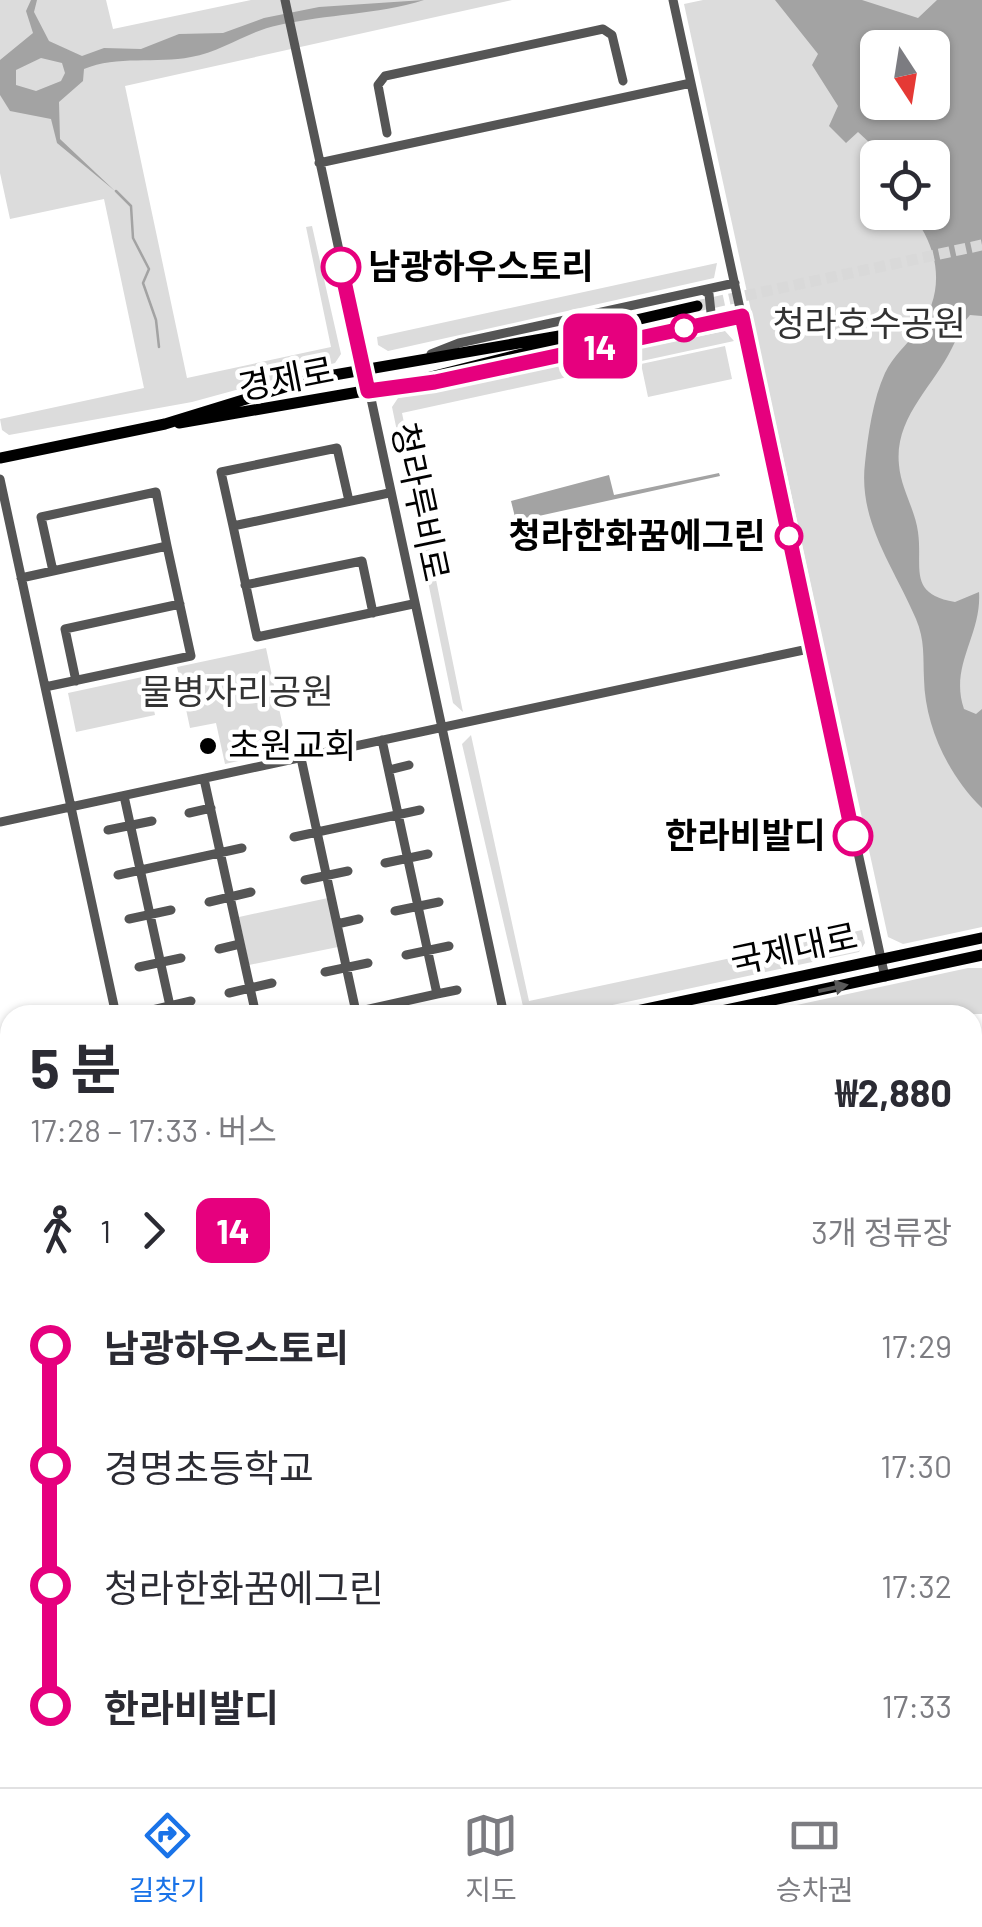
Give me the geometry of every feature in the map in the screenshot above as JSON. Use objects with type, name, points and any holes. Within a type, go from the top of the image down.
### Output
[{"type":"main road","name":"경제로","points":[[0,458],[166,424],[280,386],[588,331],[697,306]]},
{"type":"main road","name":"경제로","points":[[166,424],[200,423],[400,386],[549,348],[588,331]]},
{"type":"main road","name":"국제대로","points":[[665,1005],[982,938]]},
{"type":"main road","name":"국제대로","points":[[751,1005],[982,955]]},
{"type":"street","name":"청라루비로","points":[[284,0],[502,1005]]},
{"type":"street","points":[[673,0],[885,977]]},
{"type":"street","points":[[379,150],[387,133],[378,85],[386,76],[603,28],[612,35],[622,81],[636,94]]},
{"type":"street","points":[[614,100],[622,81]]},
{"type":"street","points":[[319,163],[691,83]]},
{"type":"street","points":[[387,133],[402,145]]},
{"type":"street","points":[[413,362],[459,343],[734,284]]},
{"type":"street","points":[[703,290],[710,294],[712,322]]},
{"type":"street","points":[[400,386],[435,382],[742,316]]},
{"type":"street","points":[[349,501],[337,448],[221,472],[257,637],[413,604]]},
{"type":"street","points":[[0,479],[114,1005]]},
{"type":"street","points":[[45,688],[191,656],[156,492],[41,516],[53,571]]},
{"type":"street","points":[[233,526],[390,492]]},
{"type":"street","points":[[21,578],[168,546]]},
{"type":"street","points":[[246,585],[362,561],[373,613]]},
{"type":"street","points":[[76,681],[65,629],[180,604]]},
{"type":"street","points":[[0,822],[813,648]]},
{"type":"street","points":[[382,740],[437,994]]},
{"type":"street","points":[[300,758],[354,1005]]},
{"type":"street","points":[[389,770],[410,766]]},
{"type":"street","points":[[204,778],[254,1005]]},
{"type":"street","points":[[124,796],[170,1005]]},
{"type":"street","points":[[189,813],[211,808]]},
{"type":"street","points":[[294,837],[420,810]]},
{"type":"street","points":[[108,830],[152,821]]},
{"type":"street","points":[[118,875],[242,848]]},
{"type":"street","points":[[385,864],[428,854]]},
{"type":"street","points":[[306,880],[348,871]]},
{"type":"street","points":[[209,902],[252,892]]},
{"type":"street","points":[[396,911],[439,902]]},
{"type":"street","points":[[129,919],[172,910]]},
{"type":"street","points":[[337,924],[360,919]]},
{"type":"street","points":[[219,949],[240,944]]},
{"type":"street","points":[[406,955],[449,946]]},
{"type":"street","points":[[139,967],[181,958]]},
{"type":"street","points":[[325,972],[368,963]]},
{"type":"street","points":[[229,993],[272,983]]},
{"type":"street","points":[[387,1005],[457,990]]},
{"type":"street","points":[[184,1005],[191,1002]]},
{"type":"green space","points":[[0,0],[106,0],[113,29],[251,0],[512,0],[125,86],[187,378],[331,347],[306,227],[312,226],[341,354],[335,363],[192,402],[9,435],[2,430],[0,419],[144,388],[104,199],[10,219],[0,173]]},
{"type":"green space","name":"청라호수공원","points":[[703,0],[982,0],[982,927],[903,944],[888,937],[684,4]]},
{"type":"green space","points":[[717,263],[714,278],[388,351],[378,345],[377,337]]},
{"type":"green space","points":[[725,331],[734,341],[402,413],[463,712],[453,703],[392,407],[398,398]]},
{"type":"green space","points":[[725,346],[732,379],[648,397],[641,364]]},
{"type":"green space","name":"물병자리공원","points":[[266,648],[288,750],[225,764],[216,723],[190,728],[177,667]]},
{"type":"green space","points":[[147,676],[155,715],[76,732],[68,693]]},
{"type":"green space","points":[[471,735],[529,1001],[862,930],[865,943],[859,952],[613,1005],[523,1005],[462,744]]},
{"type":"green space","points":[[328,898],[338,947],[249,965],[239,917]]},
{"type":"green space","points":[[968,968],[982,968],[982,1005],[796,1005]]},
{"type":"shaded area","points":[[31,0],[37,0],[34,12],[49,41],[82,56],[104,48],[141,49],[179,34],[223,33],[264,18],[319,7],[424,0],[279,25],[191,57],[110,62],[84,69],[83,81],[59,102],[60,139],[115,191],[57,143],[51,119],[10,111],[0,95],[0,60],[33,33],[26,11]],"holes":[[[41,58],[62,63],[65,73],[61,81],[36,91],[16,85],[16,70]]]},
{"type":"shaded area","points":[[775,0],[862,0],[918,18],[937,0],[982,0],[982,316],[970,315],[967,319],[916,404],[902,432],[899,465],[916,524],[924,586],[930,593],[955,602],[979,592],[960,693],[964,709],[976,714],[982,709],[982,808],[959,781],[934,732],[925,697],[919,627],[872,525],[864,485],[869,429],[881,383],[933,301],[936,270],[922,230],[950,230],[950,140],[867,140],[858,132],[846,143],[829,126],[838,106],[812,65],[818,54]]},
{"type":"shaded area","points":[[719,473],[720,476],[516,521],[511,501],[609,475],[614,495]]},
{"type":"waterway","points":[[116,191],[131,206],[133,238],[149,269],[143,283],[156,320],[159,347]]},
{"type":"tunnel","points":[[697,306],[982,245]]},
{"type":"bus line","name":"14","points":[[341,267],[368,391],[435,382],[742,316],[853,836]]},
{"type":"place","name":"남광하우스토리","points":[[341,267]]},
{"type":"place","name":"청라한화꿈에그린","points":[[789,536]]},
{"type":"place","name":"초원교회","points":[[208,746]]},
{"type":"place","name":"한라비발디","points":[[853,836]]}]
